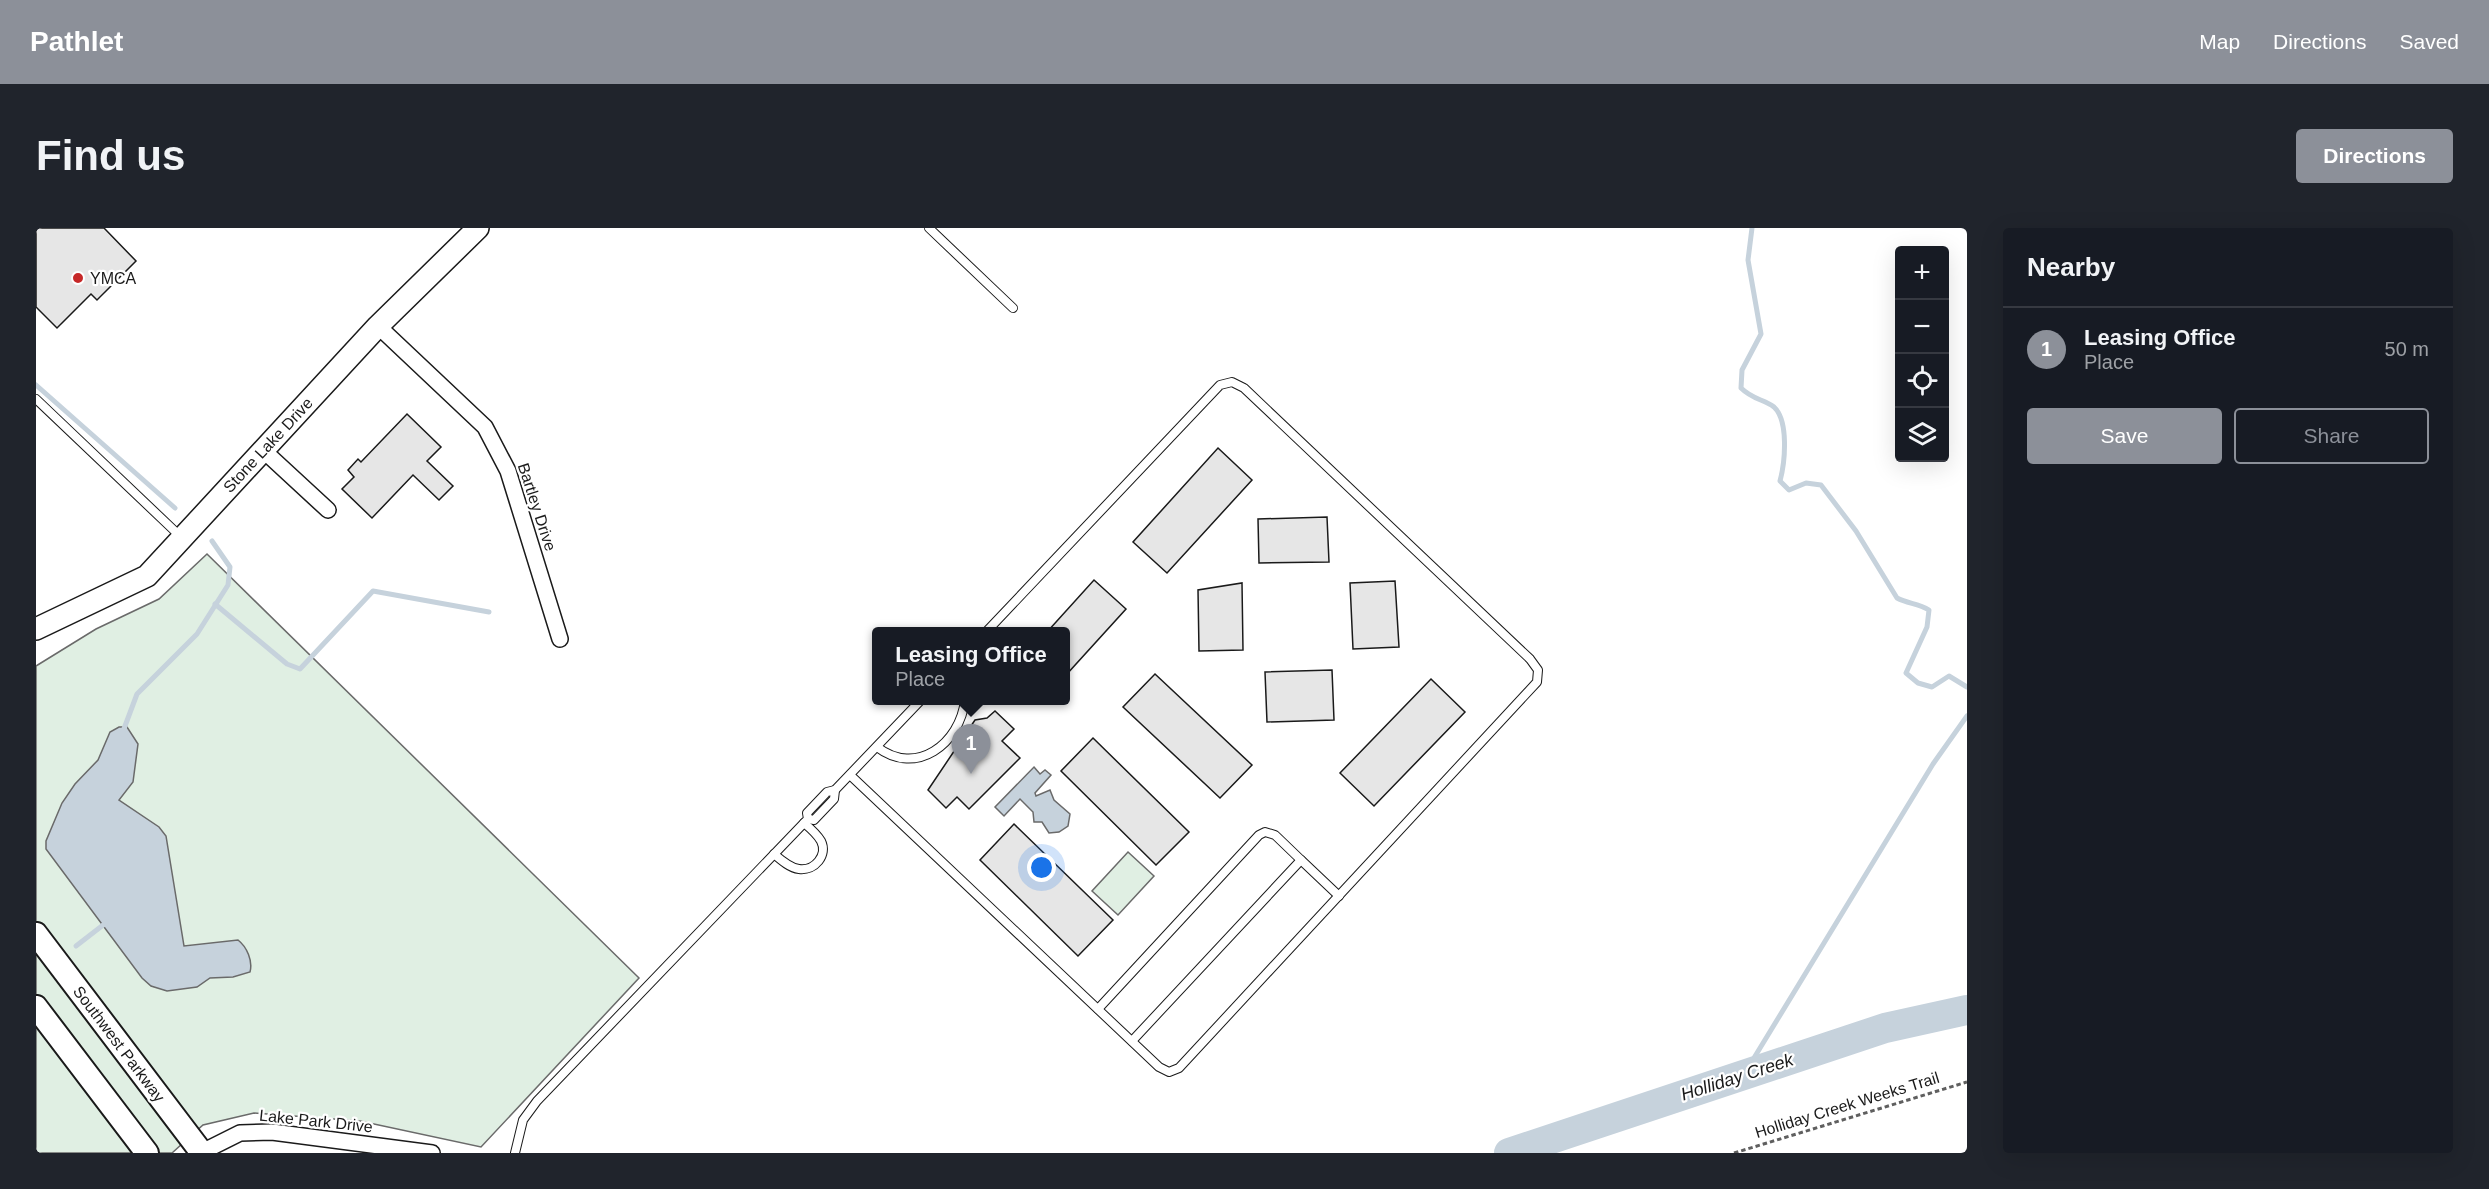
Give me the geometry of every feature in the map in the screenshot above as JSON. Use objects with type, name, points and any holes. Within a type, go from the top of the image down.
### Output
[{"type":"main road","name":"Southwest Parkway","points":[[36,934],[201,1153]]},
{"type":"main road","points":[[36,1007],[147,1153]]},
{"type":"street","name":"Stone Lake Drive","points":[[36,629],[147,576],[378,326],[478,228]]},
{"type":"street","name":"Bartley Drive","points":[[378,326],[485,428],[508,471],[560,639]]},
{"type":"street","points":[[263,450],[328,510]]},
{"type":"street","name":"Lake Park Drive","points":[[201,1153],[240,1133],[272,1132],[432,1153]]},
{"type":"lane","points":[[929,228],[1013,308]]},
{"type":"lane","points":[[850,775],[1159,1067],[1168,1072],[1179,1068],[1537,682],[1538,670],[1521,650],[1244,388],[1232,382],[1220,385],[991,627]]},
{"type":"lane","points":[[36,399],[182,538]]},
{"type":"lane","points":[[515,1153],[523,1120],[537,1101],[806,821],[807,813],[827,792],[835,790],[916,705]]},
{"type":"lane","points":[[877,747],[888,756],[903,760],[934,751],[956,730],[963,717],[964,705]]},
{"type":"lane","points":[[774,854],[798,869],[810,868],[818,863],[823,854],[822,843],[806,821]]},
{"type":"lane","points":[[1098,1009],[1265,832],[1275,835],[1340,896]]},
{"type":"lane","points":[[1132,1041],[1301,860]]},
{"type":"path","name":"Holliday Creek Weeks Trail","points":[[1734,1153],[1967,1082]]},
{"type":"green space","points":[[207,554],[639,978],[481,1147],[360,1121],[254,1113],[203,1125],[172,1153],[36,1153],[36,666],[96,629],[159,599]]},
{"type":"green space","points":[[1128,852],[1154,876],[1118,915],[1092,891]]},
{"type":"shaded area","points":[[119,727],[127,727],[138,744],[133,782],[119,800],[159,827],[166,836],[184,946],[238,940],[248,954],[251,963],[250,972],[233,977],[210,978],[197,987],[167,991],[151,986],[142,978],[46,849],[46,841],[62,803],[75,784],[98,760],[110,732]]},
{"type":"shaded area","points":[[1034,767],[1040,774],[1045,770],[1051,775],[1035,793],[1036,796],[1050,790],[1054,800],[1070,814],[1068,826],[1059,832],[1049,833],[1042,822],[1034,822],[1033,812],[1020,799],[1004,816],[995,807]]},
{"type":"building","name":"YMCA","points":[[36,228],[104,228],[136,261],[97,300],[91,294],[57,328],[36,307]]},
{"type":"building","points":[[407,414],[441,447],[427,461],[453,486],[439,500],[413,475],[372,518],[342,489],[354,477],[348,470],[358,459],[361,462]]},
{"type":"building","points":[[1218,448],[1252,480],[1167,573],[1133,542]]},
{"type":"building","points":[[1327,517],[1329,562],[1259,563],[1258,519]]},
{"type":"building","points":[[1094,580],[1126,609],[1070,671],[1070,627],[1052,627]]},
{"type":"building","points":[[1395,581],[1399,647],[1353,649],[1350,583]]},
{"type":"building","points":[[1242,583],[1243,650],[1199,651],[1198,590]]},
{"type":"building","points":[[1332,670],[1334,720],[1267,722],[1265,672]]},
{"type":"building","points":[[1155,674],[1252,765],[1220,798],[1123,707]]},
{"type":"building","points":[[1431,679],[1465,712],[1374,806],[1340,773]]},
{"type":"building","points":[[995,711],[1014,729],[1002,741],[1020,758],[969,809],[957,797],[946,808],[928,790],[975,720],[987,718]]},
{"type":"building","points":[[1093,738],[1189,832],[1156,865],[1061,771]]},
{"type":"building","points":[[1014,824],[1113,920],[1078,956],[980,860]]},
{"type":"waterway","points":[[1752,228],[1748,260],[1761,334],[1742,370],[1741,388],[1770,404],[1779,413],[1784,432],[1780,481],[1789,490],[1806,483],[1821,485],[1856,531],[1897,598],[1929,610],[1927,627],[1906,673],[1918,683],[1932,687],[1949,676],[1967,687]]},
{"type":"waterway","points":[[36,385],[175,508]]},
{"type":"waterway","points":[[122,734],[137,694],[197,634],[228,585],[230,567],[212,541]]},
{"type":"waterway","points":[[215,604],[287,664],[300,669],[373,591],[489,612]]},
{"type":"waterway","points":[[1743,1076],[1933,764],[1967,716]]},
{"type":"waterway","points":[[76,946],[107,922]]},
{"type":"waterway","name":"Holliday Creek","points":[[1509,1153],[1885,1028],[1967,1010]]},
{"type":"place","name":"YMCA","points":[[78,278]]},
{"type":"place","name":"Leasing Office","points":[[971,774]]}]
